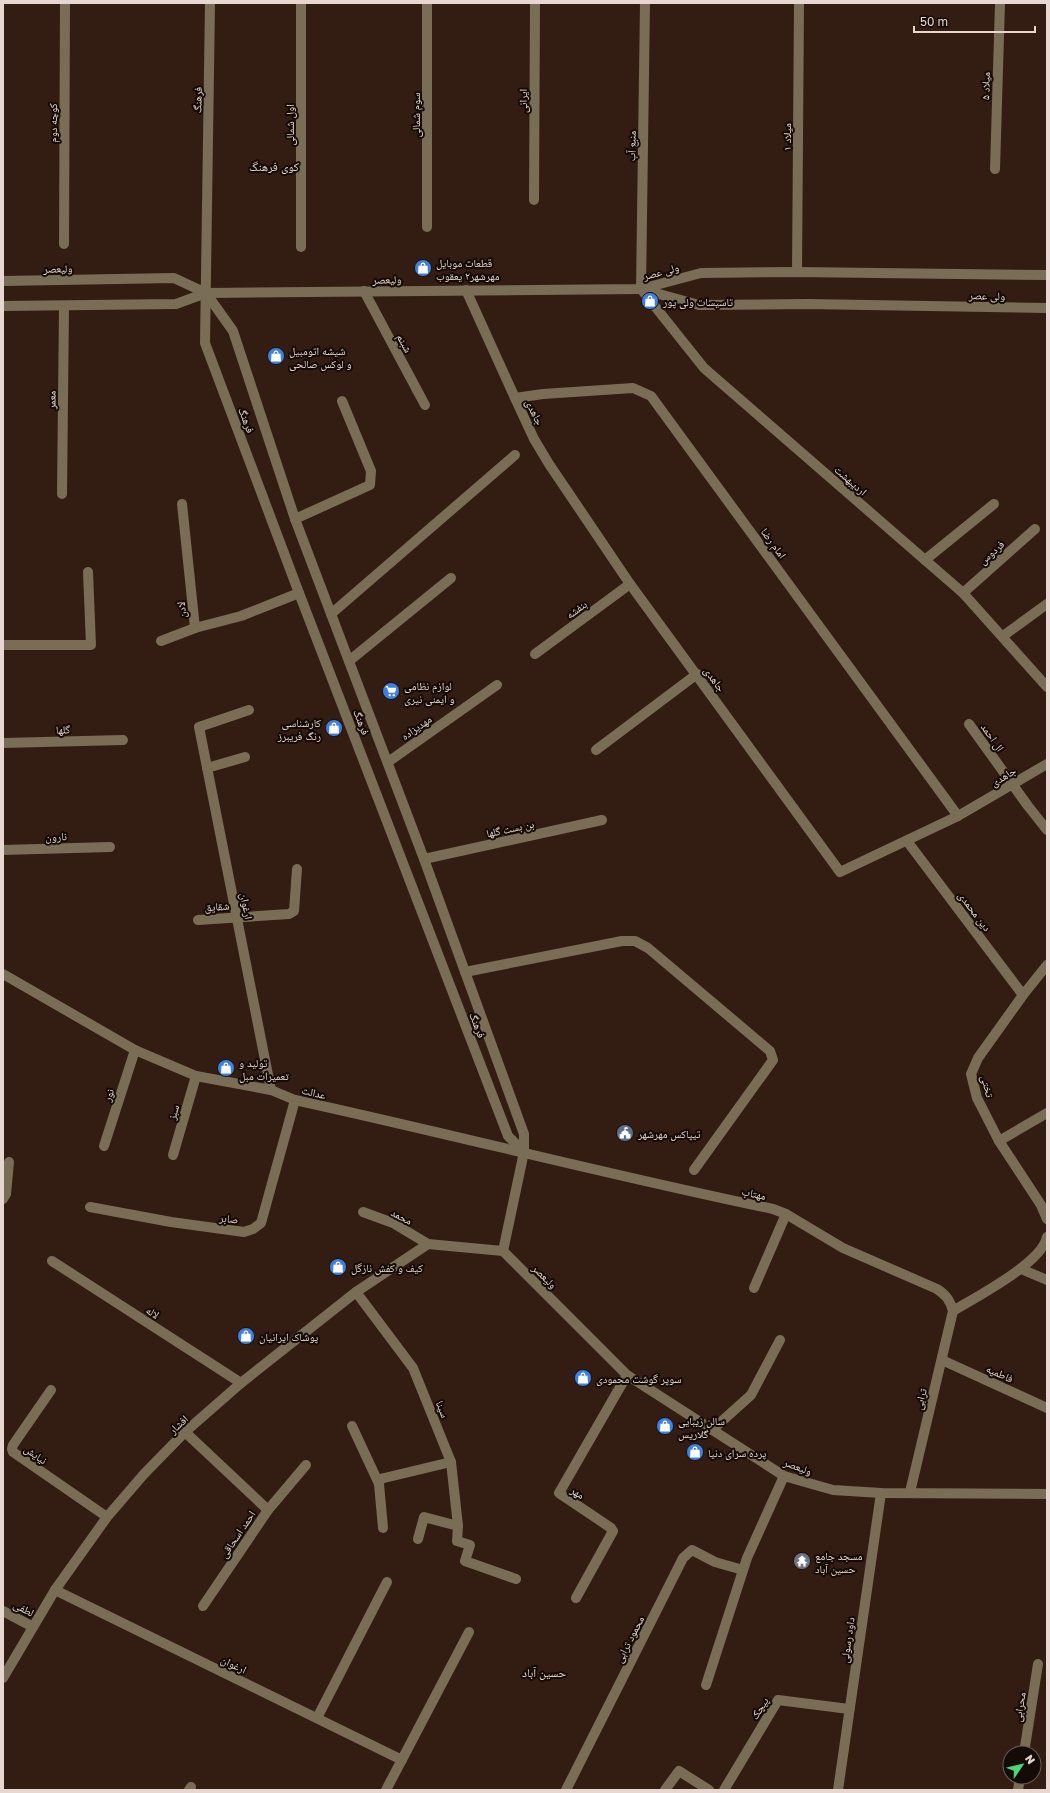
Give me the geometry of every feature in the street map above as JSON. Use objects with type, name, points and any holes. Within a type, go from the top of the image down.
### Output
[{"type":"street","name":"کوچه دوم","points":[[64,244],[65,3]]},
{"type":"street","name":"فرهنگ","points":[[210,3],[205,343],[299,593],[508,1136],[524,1152]]},
{"type":"street","name":"اول شمالی","points":[[301,3],[301,246]]},
{"type":"street","name":"سوم شمالی","points":[[427,3],[427,226]]},
{"type":"street","name":"ایرانی","points":[[534,200],[535,3]]},
{"type":"street","name":"منبع آب","points":[[641,289],[645,3]]},
{"type":"street","name":"میلاد ۱","points":[[797,272],[799,3]]},
{"type":"street","name":"میلاد ۵","points":[[995,169],[1000,3]]},
{"type":"street","name":"ولی عصر","points":[[641,289],[701,273],[797,272],[1047,275]]},
{"type":"street","name":"ولیعصر","points":[[3,281],[174,278],[206,293]]},
{"type":"street","name":"ولیعصر","points":[[3,306],[176,304],[206,293],[641,289]]},
{"type":"street","name":"ولی عصر","points":[[641,289],[699,305],[807,304],[1047,308]]},
{"type":"street","name":"اردیبهشت","points":[[641,289],[704,368],[963,593],[1047,687]]},
{"type":"street","name":"جاهدی","points":[[466,290],[534,439],[549,464],[630,584],[840,872],[958,816],[1047,764]]},
{"type":"street","name":"شبنم","points":[[364,291],[425,406]]},
{"type":"street","name":"فرهنگ","points":[[206,293],[233,331],[295,519],[388,762],[524,1134],[524,1152],[503,1251]]},
{"type":"street","name":"معمر","points":[[62,494],[64,306]]},
{"type":"street","name":"امام رضا","points":[[515,398],[543,394],[633,388],[651,396],[958,816]]},
{"type":"street","points":[[295,519],[370,485],[371,471],[342,401]]},
{"type":"street","points":[[331,614],[515,455]]},
{"type":"street","name":"لادن","points":[[182,504],[195,628],[241,616],[299,593]]},
{"type":"street","points":[[925,560],[994,504]]},
{"type":"street","name":"فردوس","points":[[963,593],[1035,529]]},
{"type":"street","points":[[3,645],[90,645],[88,572]]},
{"type":"street","points":[[349,661],[450,578]]},
{"type":"street","name":"بنفشه","points":[[535,654],[630,584]]},
{"type":"street","points":[[1003,636],[1047,604]]},
{"type":"street","points":[[161,641],[195,628]]},
{"type":"street","points":[[596,750],[697,674]]},
{"type":"street","name":"مهدیزاده","points":[[388,762],[497,685]]},
{"type":"street","name":"ارغوان","points":[[249,710],[199,727],[272,1090]]},
{"type":"street","name":"ال احمد","points":[[969,724],[1012,784]]},
{"type":"street","name":"گلها","points":[[3,743],[123,740]]},
{"type":"street","points":[[207,768],[245,757]]},
{"type":"street","points":[[1012,784],[1047,830]]},
{"type":"street","name":"بن بست گلها","points":[[424,859],[602,820]]},
{"type":"street","name":"دین محمدی","points":[[907,841],[1023,994]]},
{"type":"street","name":"نارون","points":[[3,850],[110,847]]},
{"type":"street","name":"شقایق","points":[[198,920],[283,916],[294,911],[297,869]]},
{"type":"street","points":[[465,972],[622,941],[635,941],[648,948],[770,1051],[772,1060],[770,1064],[694,1170]]},
{"type":"street","name":"تختی","points":[[1047,965],[1023,994],[978,1058],[971,1074],[977,1098],[999,1141],[1044,1202],[1047,1219]]},
{"type":"street","name":"عدالت","points":[[3,974],[135,1050],[196,1076],[272,1090],[295,1100],[524,1152]]},
{"type":"street","name":"نور","points":[[104,1146],[135,1050]]},
{"type":"street","name":"سبز","points":[[173,1155],[196,1076]]},
{"type":"street","name":"صابر","points":[[90,1207],[171,1222],[244,1232],[253,1229],[261,1223],[295,1100]]},
{"type":"street","points":[[999,1141],[1047,1113]]},
{"type":"street","name":"مهتاب","points":[[524,1152],[674,1188],[773,1209],[786,1214],[843,1248],[937,1289],[945,1294],[951,1302],[953,1311]]},
{"type":"street","points":[[3,1199],[6,1194],[9,1162]]},
{"type":"street","name":"محمد","points":[[363,1212],[392,1223],[428,1244]]},
{"type":"street","points":[[754,1288],[786,1214]]},
{"type":"street","points":[[953,1311],[1021,1269],[1038,1254],[1047,1239]]},
{"type":"street","points":[[428,1244],[503,1251]]},
{"type":"street","name":"افشار","points":[[3,1678],[55,1590],[107,1517],[144,1474],[185,1432],[241,1383],[356,1292],[428,1244]]},
{"type":"street","name":"ولیعصر","points":[[503,1251],[627,1375],[784,1476],[833,1490],[1047,1494]]},
{"type":"street","name":"لاله","points":[[52,1261],[241,1383]]},
{"type":"street","points":[[1021,1269],[1047,1280]]},
{"type":"street","name":"سینا","points":[[356,1292],[413,1368],[451,1462],[458,1526],[458,1541],[470,1545],[465,1562],[516,1579]]},
{"type":"street","name":"ترابی","points":[[910,1492],[953,1311]]},
{"type":"street","points":[[712,1430],[751,1395],[780,1340]]},
{"type":"street","name":"فاطمیه","points":[[942,1360],[1047,1408]]},
{"type":"street","name":"مهر","points":[[576,1598],[613,1531],[611,1528],[559,1493],[627,1375]]},
{"type":"street","name":"نیایش","points":[[51,1390],[13,1445],[13,1452],[107,1517]]},
{"type":"street","points":[[352,1426],[378,1484],[383,1528]]},
{"type":"street","name":"احمد اسحاقی","points":[[185,1432],[268,1510],[203,1606]]},
{"type":"street","points":[[378,1484],[380,1479],[385,1477],[451,1462]]},
{"type":"street","points":[[268,1510],[306,1465]]},
{"type":"street","points":[[706,1685],[747,1558],[784,1476]]},
{"type":"street","name":"داود رسولی","points":[[838,1790],[881,1492]]},
{"type":"street","points":[[418,1539],[424,1517],[458,1526]]},
{"type":"street","name":"محمود ترابی","points":[[566,1790],[683,1558],[692,1550],[715,1562],[743,1570]]},
{"type":"street","points":[[317,1718],[387,1582]]},
{"type":"street","name":"ارغوان","points":[[55,1590],[402,1760]]},
{"type":"street","name":"لطفی","points":[[3,1611],[33,1627]]},
{"type":"street","points":[[386,1790],[469,1632]]},
{"type":"street","name":"محرابی","points":[[1025,1745],[1038,1664]]},
{"type":"street","name":"پیچک","points":[[724,1790],[778,1700],[849,1709]]},
{"type":"street","points":[[665,1790],[679,1771],[709,1790]]},
{"type":"place","name":"قطعات موبایل مهرشهر۲ یعقوب","points":[[423,268]]},
{"type":"place","name":"تاسیسات ولی پور","points":[[650,301]]},
{"type":"place","name":"شیشه اتومبیل و لوکس صالحی","points":[[276,356]]},
{"type":"place","name":"لوازم نظامی و ایمنی نیری","points":[[391,691]]},
{"type":"place","name":"کارشناسی رنگ فریبرز","points":[[334,728]]},
{"type":"place","name":"تولید و تعمیرات مبل","points":[[226,1068]]},
{"type":"place","name":"تیپاکس مهرشهر","points":[[625,1133]]},
{"type":"place","name":"کیف و کفش نازگل","points":[[338,1267]]},
{"type":"place","name":"پوشاک ایرانیان","points":[[246,1336]]},
{"type":"place","name":"سوپر گوشت محمودی","points":[[583,1378]]},
{"type":"place","name":"سالن زیبایی گلاریس","points":[[665,1426]]},
{"type":"place","name":"پرده سرای دنیا","points":[[695,1452]]},
{"type":"place","name":"مسجد جامع حسین آباد","points":[[802,1561]]},
{"type":"district","name":"کوی فرهنگ","points":[[274,166]]},
{"type":"district","name":"حسین آباد","points":[[544,1672]]}]
